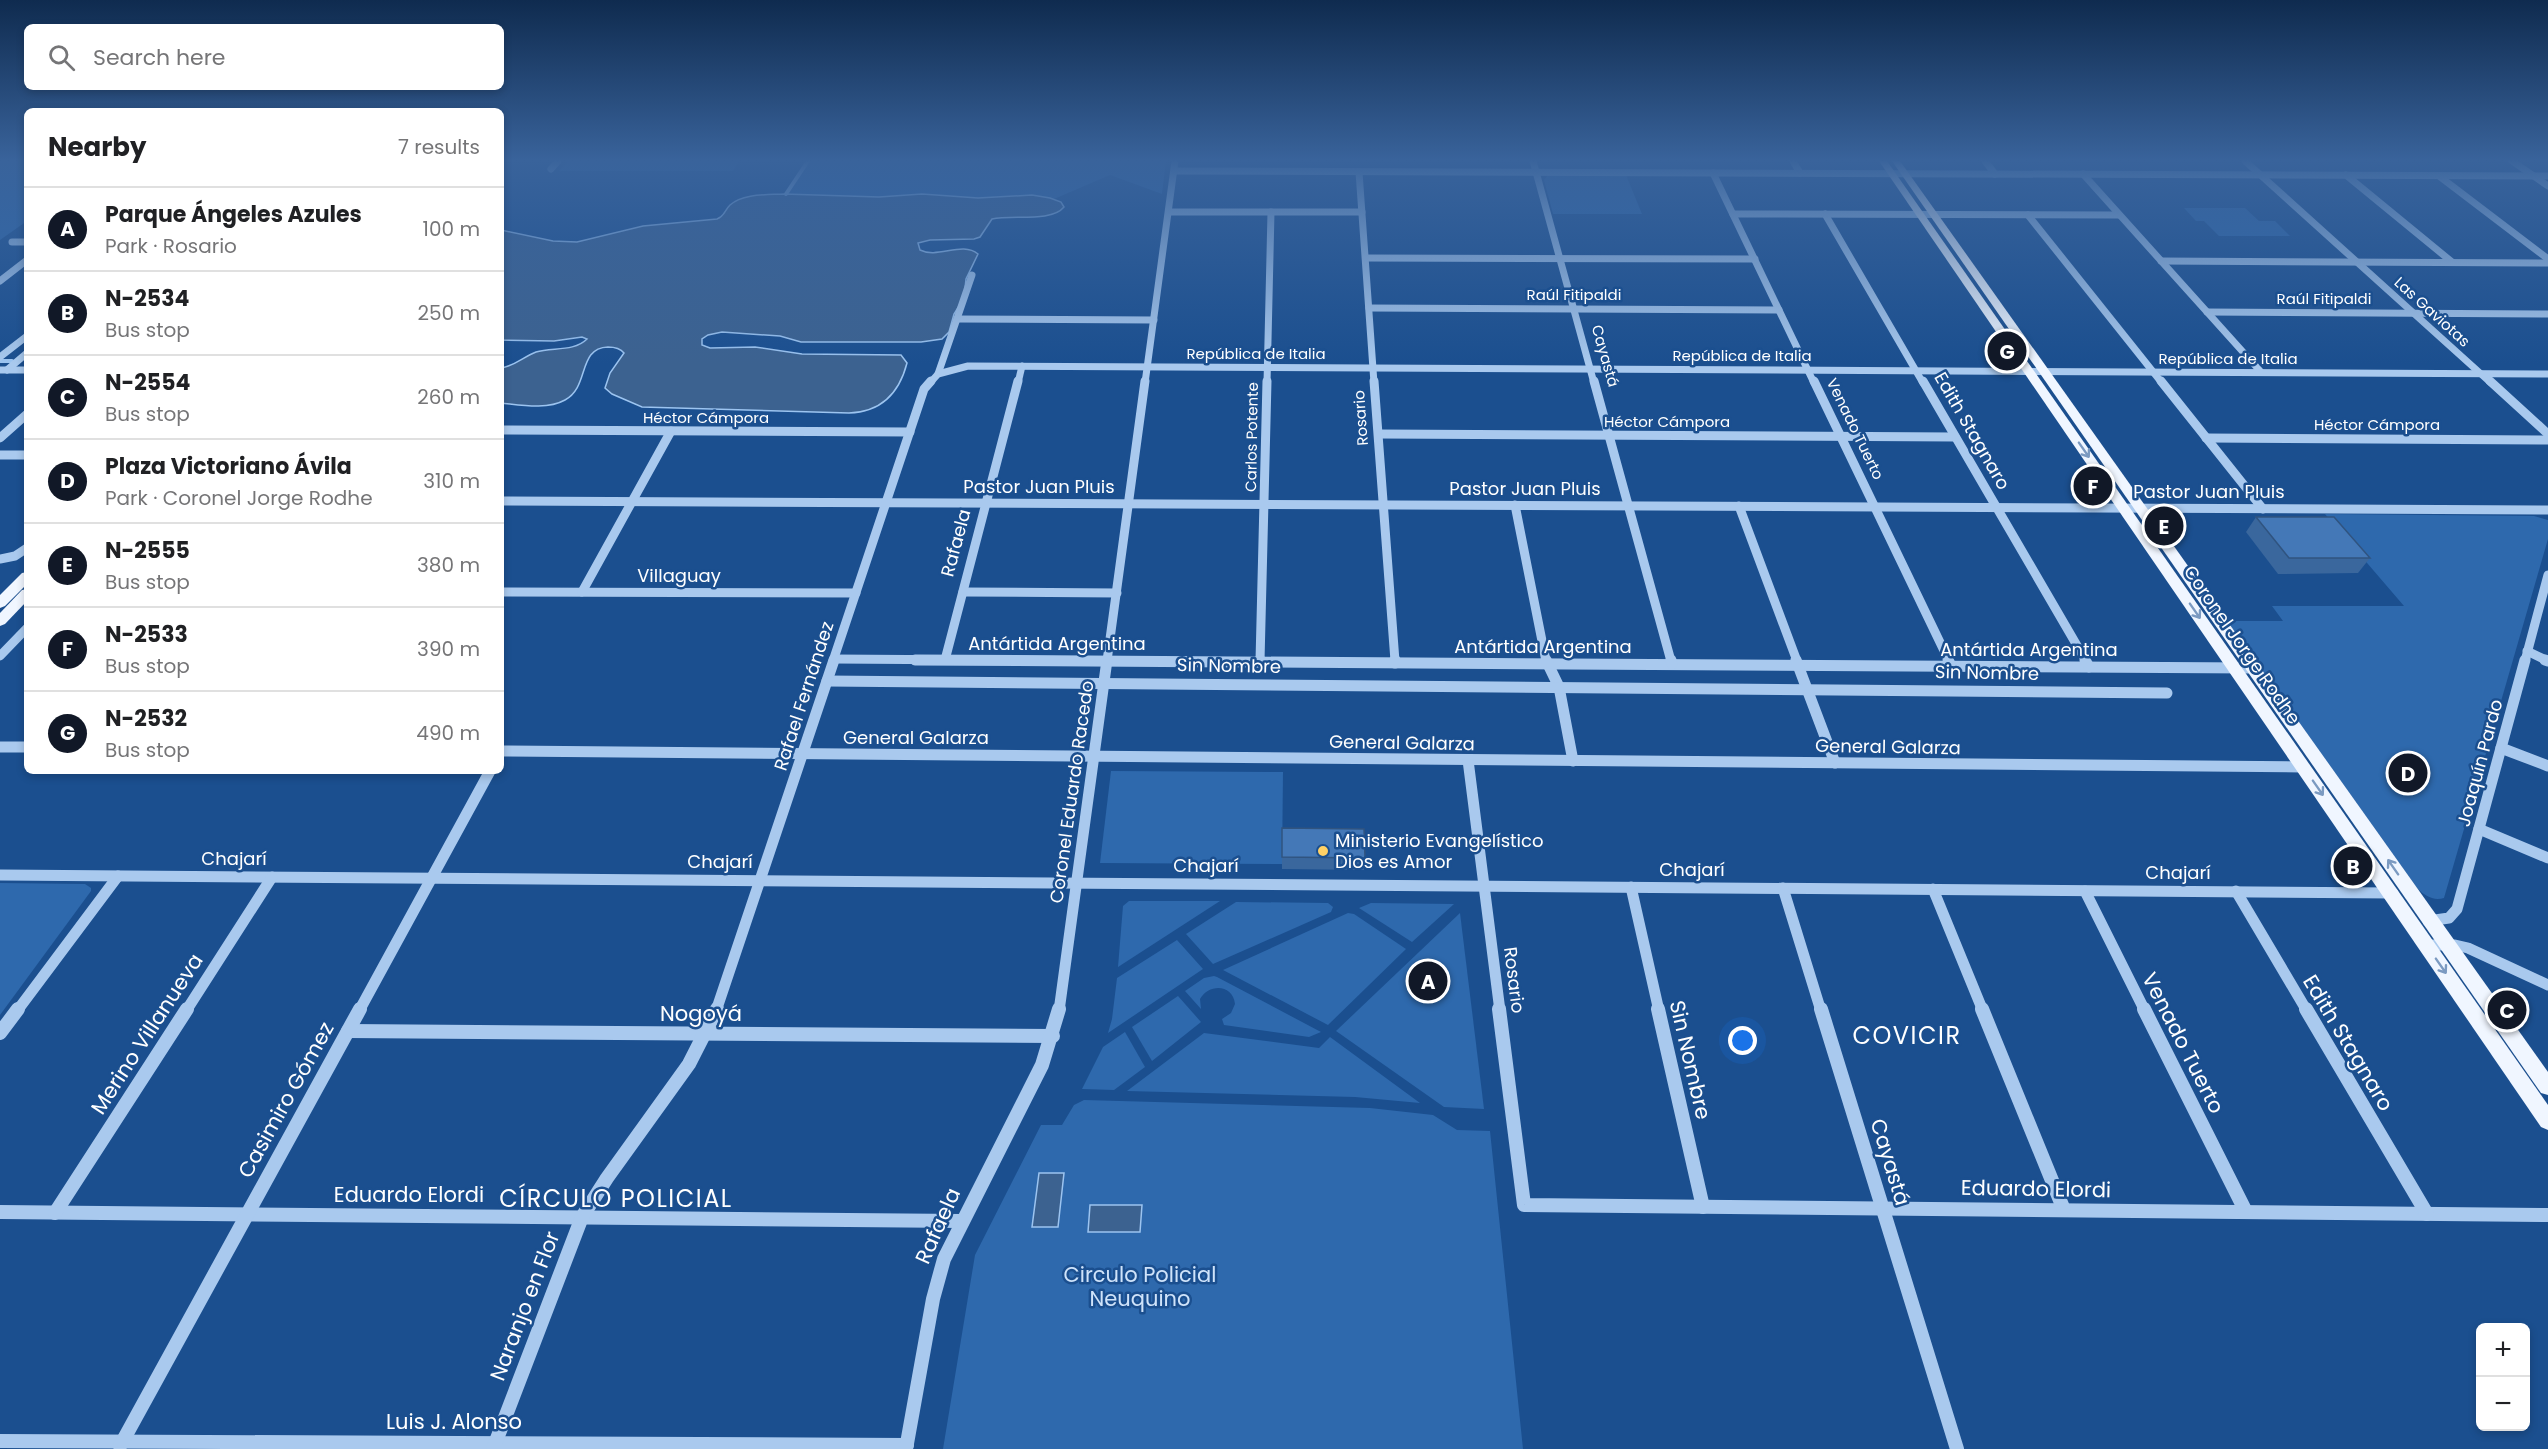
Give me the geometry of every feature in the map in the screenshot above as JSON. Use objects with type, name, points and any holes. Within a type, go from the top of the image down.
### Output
[{"type":"main road","name":"Coronel Jorge Rodhe","points":[[1937,229],[2035,371],[2123,508],[2548,1121]]},
{"type":"main road","name":"Coronel Jorge Rodhe","points":[[2035,371],[2139,508],[2548,1087]]},
{"type":"main road","points":[[0,603],[24,579]]},
{"type":"main road","points":[[0,621],[24,596]]},
{"type":"street","name":"Coronel Eduardo Racedo","points":[[1053,1036],[1061,1001],[1166,229]]},
{"type":"street","name":"Carlos Potente","points":[[1260,662],[1271,229]]},
{"type":"street","name":"Rosario","points":[[1363,229],[1395,663]]},
{"type":"street","name":"Cayastá","points":[[1552,229],[1672,664]]},
{"type":"street","name":"Venado Tuerto","points":[[1740,229],[1951,666]]},
{"type":"street","name":"Edith Stagnaro","points":[[1834,229],[2089,667]]},
{"type":"street","points":[[2039,229],[2263,509]]},
{"type":"street","points":[[2131,229],[2261,372]]},
{"type":"street","name":"Las Gaviotas","points":[[2320,229],[2548,434]]},
{"type":"street","points":[[2411,229],[2452,262]]},
{"type":"street","points":[[2506,229],[2548,261]]},
{"type":"street","points":[[12,242],[24,242]]},
{"type":"street","points":[[1366,258],[1755,260]]},
{"type":"street","points":[[2161,261],[2548,261]]},
{"type":"street","points":[[0,281],[24,262]]},
{"type":"street","name":"Rafael Fernández","points":[[707,1033],[803,754],[924,389],[938,374],[972,275]]},
{"type":"street","name":"Raúl Fitipaldi","points":[[1369,308],[1779,310]]},
{"type":"street","name":"Raúl Fitipaldi","points":[[2207,312],[2548,314]]},
{"type":"street","points":[[957,319],[1154,320]]},
{"type":"street","points":[[0,357],[24,338]]},
{"type":"street","points":[[0,347],[24,347]]},
{"type":"street","points":[[4,370],[24,355]]},
{"type":"street","name":"República de Italia","points":[[938,374],[968,366],[1022,366],[2548,374]]},
{"type":"street","name":"Rafaela","points":[[945,660],[1022,366]]},
{"type":"street","points":[[4,370],[24,370]]},
{"type":"street","points":[[0,438],[24,417]]},
{"type":"street","name":"Héctor Cámpora","points":[[504,430],[910,432]]},
{"type":"street","points":[[582,592],[671,431]]},
{"type":"street","name":"Héctor Cámpora","points":[[1379,434],[1955,436]]},
{"type":"street","name":"Héctor Cámpora","points":[[2206,438],[2548,440]]},
{"type":"street","points":[[0,455],[24,455]]},
{"type":"street","name":"Pastor Juan Pluis","points":[[504,501],[2548,510]]},
{"type":"street","points":[[1515,505],[1547,664],[1559,687],[1573,761]]},
{"type":"street","points":[[1739,506],[1834,763]]},
{"type":"street","points":[[0,559],[15,556],[24,550]]},
{"type":"street","name":"Joaquín Pardo","points":[[2410,921],[2449,918],[2457,909],[2548,576]]},
{"type":"street","name":"Villaguay","points":[[504,592],[856,593]]},
{"type":"street","points":[[963,592],[1118,593]]},
{"type":"street","points":[[0,656],[24,631]]},
{"type":"street","points":[[2527,651],[2548,661]]},
{"type":"street","name":"Antártida Argentina","points":[[834,659],[2252,668]]},
{"type":"street","name":"Sin Nombre","points":[[827,681],[2167,693]]},
{"type":"street","points":[[0,747],[24,747]]},
{"type":"street","points":[[2501,748],[2548,766]]},
{"type":"street","name":"General Galarza","points":[[504,751],[2303,767]]},
{"type":"street","name":"Rosario","points":[[1468,760],[1524,1205]]},
{"type":"street","name":"Casimiro Gómez","points":[[120,1445],[488,774]]},
{"type":"street","points":[[2479,829],[2548,858]]},
{"type":"street","name":"Chajarí","points":[[0,875],[2411,893]]},
{"type":"street","points":[[0,1033],[118,876]]},
{"type":"street","name":"Merino Villanueva","points":[[55,1213],[272,877]]},
{"type":"street","name":"Sin Nombre","points":[[1631,887],[1703,1207]]},
{"type":"street","name":"Cayastá","points":[[1783,888],[1957,1449]]},
{"type":"street","points":[[1933,889],[2064,1210]]},
{"type":"street","name":"Venado Tuerto","points":[[2085,891],[2246,1212]]},
{"type":"street","name":"Edith Stagnaro","points":[[2236,891],[2427,1214]]},
{"type":"street","points":[[2426,945],[2468,948],[2548,985]]},
{"type":"street","name":"Nogoyá","points":[[348,1031],[1053,1036]]},
{"type":"street","name":"Naranjo en Flor","points":[[494,1446],[582,1217],[607,1178],[689,1064],[707,1033]]},
{"type":"street","name":"Rafaela","points":[[907,1447],[937,1280],[944,1259],[1042,1065],[1053,1036]]},
{"type":"street","name":"Eduardo Elordi","points":[[1524,1205],[2548,1215]]},
{"type":"street","name":"Eduardo Elordi","points":[[0,1212],[962,1221]]},
{"type":"street","name":"Luis J. Alonso","points":[[0,1441],[120,1445],[907,1447]]},
{"type":"green space","points":[[0,229],[16,229],[0,240]]},
{"type":"green space","points":[[2212,229],[2283,229],[2290,236],[2219,236]]},
{"type":"green space","points":[[2325,514],[2534,516],[2548,520],[2548,539],[2444,898],[2429,897],[2417,888],[2227,621],[2283,621],[2272,606],[2404,606]]},
{"type":"green space","points":[[1111,771],[1283,772],[1282,864],[1100,863]]},
{"type":"green space","points":[[0,883],[85,884],[91,888],[91,891],[0,1015]]},
{"type":"green space","points":[[1129,901],[1220,901],[1118,967],[1123,906]]},
{"type":"green space","points":[[1236,902],[1328,903],[1333,907],[1331,912],[1213,964],[1186,934]]},
{"type":"green space","points":[[1371,903],[1454,904],[1412,942],[1359,908]]},
{"type":"green space","points":[[1348,913],[1354,914],[1406,949],[1328,1025],[1223,970]]},
{"type":"green space","points":[[1460,913],[1484,1109],[1444,1107],[1336,1031]]},
{"type":"green space","points":[[1177,940],[1203,969],[1108,1033],[1117,978]]},
{"type":"green space","points":[[1214,976],[1321,1032],[1309,1037],[1224,1025],[1222,1019],[1231,1013],[1235,1004],[1230,993],[1220,988],[1209,990],[1200,999],[1201,1009],[1185,991],[1204,978]]},
{"type":"green space","points":[[1178,996],[1201,1022],[1152,1061],[1132,1027]]},
{"type":"green space","points":[[1125,1032],[1145,1067],[1114,1090],[1082,1089],[1103,1047]]},
{"type":"green space","points":[[1204,1033],[1319,1048],[1330,1037],[1420,1103],[1355,1097],[1127,1091]]},
{"type":"green space","name":"Circulo Policial Neuquino","points":[[1084,1100],[1370,1108],[1433,1115],[1457,1130],[1490,1131],[1523,1449],[943,1449],[975,1255],[1041,1125],[1062,1125],[1074,1105]]},
{"type":"shaded area","points":[[632,229],[986,229],[980,237],[974,239],[930,240],[918,243],[920,250],[927,252],[965,249],[978,254],[966,279],[964,298],[954,314],[949,332],[942,339],[921,342],[801,342],[780,336],[722,332],[702,339],[702,345],[710,348],[755,347],[802,354],[901,355],[907,363],[894,392],[879,405],[860,412],[849,413],[642,407],[612,394],[605,388],[610,373],[624,353],[617,348],[608,347],[598,349],[592,354],[578,386],[565,400],[542,406],[504,403],[504,367],[536,352],[569,348],[587,339],[582,337],[554,341],[504,340],[504,231],[553,241],[577,242]]},
{"type":"shaded area","points":[[1039,1173],[1064,1173],[1058,1227],[1032,1227]]},
{"type":"shaded area","points":[[1090,1205],[1142,1205],[1140,1232],[1088,1232]]},
{"type":"building","points":[[2256,517],[2334,517],[2370,558],[2289,558]]},
{"type":"building","points":[[1282,828],[1364,829],[1365,858],[1282,857]]},
{"type":"waterway","points":[[0,361],[12,361]]},
{"type":"place","name":"N-2532","points":[[2007,351]]},
{"type":"place","name":"N-2533","points":[[2093,486]]},
{"type":"place","name":"N-2555","points":[[2164,526]]},
{"type":"place","name":"Plaza Victoriano Ávila","points":[[2408,773]]},
{"type":"place","name":"Ministerio Evangelístico Dios es Amor","points":[[1323,851]]},
{"type":"place","name":"N-2534","points":[[2353,866]]},
{"type":"place","name":"Parque Ángeles Azules","points":[[1428,981]]},
{"type":"place","name":"N-2554","points":[[2507,1010]]},
{"type":"district","name":"COVICIR","points":[[1907,1036]]},
{"type":"district","name":"CÍRCULO POLICIAL","points":[[616,1199]]}]
